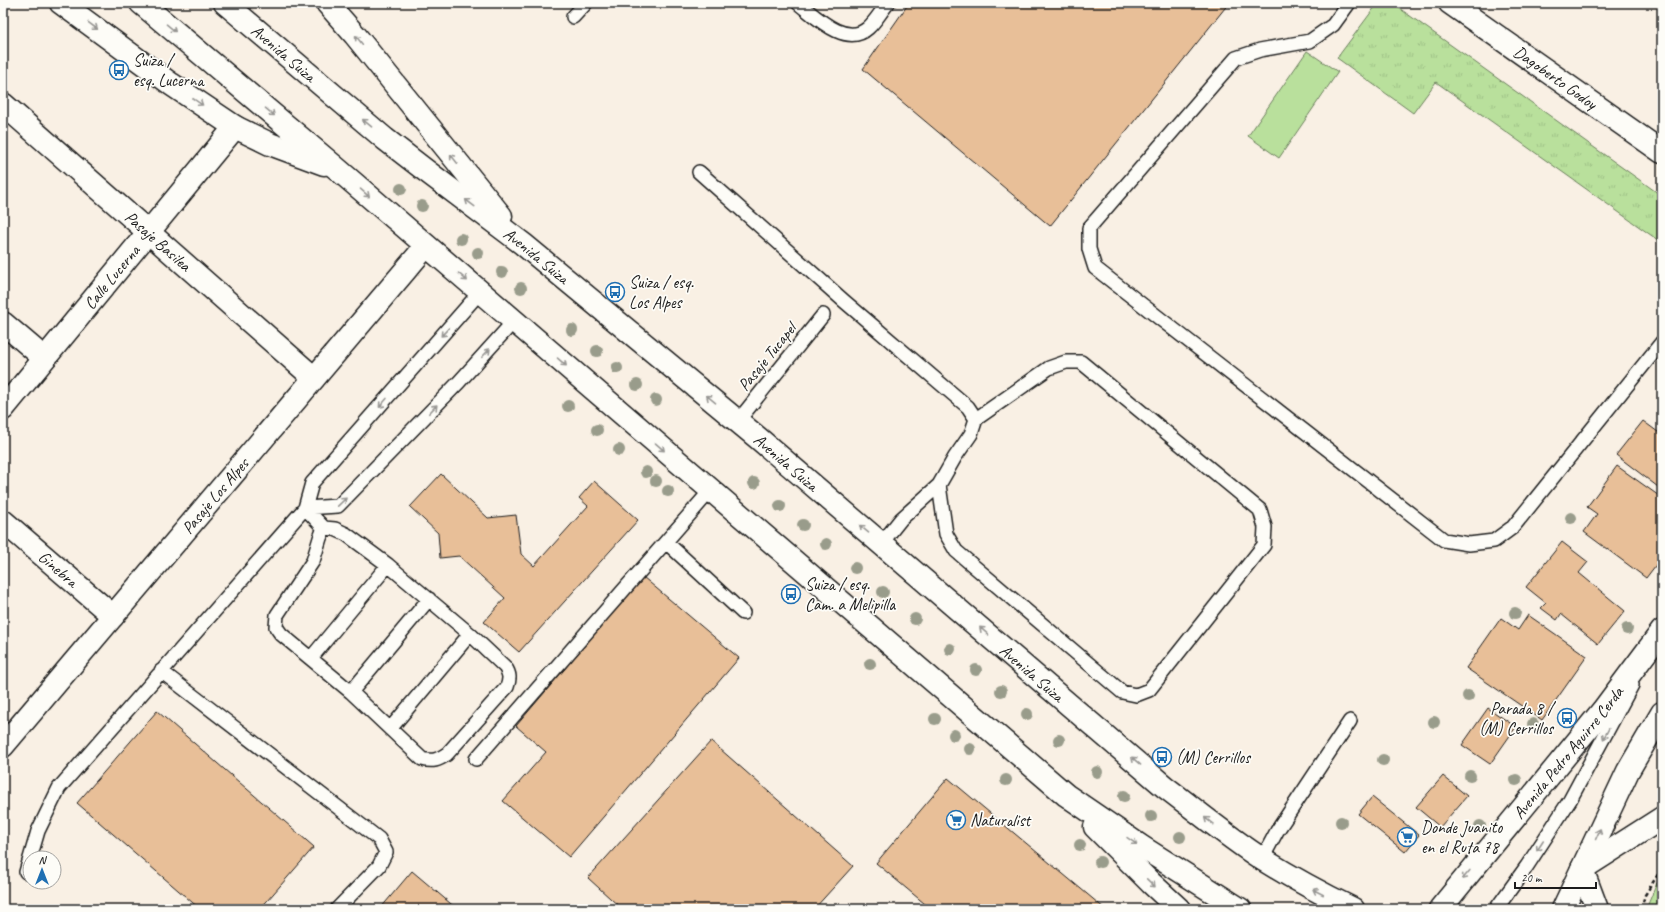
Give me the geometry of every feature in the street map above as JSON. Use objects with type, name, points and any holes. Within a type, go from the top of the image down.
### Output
[{"type":"main road","points":[[61,3],[171,84],[235,127],[270,144],[335,167]]},
{"type":"main road","points":[[141,3],[335,167],[1066,795],[1142,847],[1240,909]]},
{"type":"main road","name":"Avenida Suiza","points":[[225,3],[385,138],[523,244],[738,422],[1166,787],[1219,829],[1262,859],[1315,890],[1353,909]]},
{"type":"main road","points":[[327,3],[355,35],[523,244]]},
{"type":"main road","name":"Dagoberto Godoy","points":[[1450,3],[1662,152]]},
{"type":"main road","name":"Pasaje Basilea","points":[[3,104],[314,378]]},
{"type":"main road","name":"Calle Lucerna","points":[[3,409],[235,127]]},
{"type":"main road","name":"Pasaje Los Alpes","points":[[3,746],[426,246]]},
{"type":"main road","points":[[3,323],[44,358]]},
{"type":"main road","name":"Ginebra","points":[[3,521],[112,616]]},
{"type":"main road","name":"Avenida Pedro Aguirre Cerda","points":[[1440,909],[1603,710],[1660,635]]},
{"type":"main road","points":[[1563,907],[1628,772],[1662,713]]},
{"type":"main road","points":[[1066,795],[1107,840],[1179,909]]},
{"type":"main road","points":[[1582,869],[1662,818]]},
{"type":"main road","points":[[1582,869],[1597,909]]},
{"type":"lane","points":[[572,17],[586,3]]},
{"type":"lane","points":[[798,3],[829,27],[844,34],[856,34],[868,28],[888,3]]},
{"type":"lane","points":[[1349,3],[1333,25],[1310,41],[1260,50],[1236,58],[1090,228],[1089,249],[1095,268],[1444,540],[1469,544],[1494,541],[1513,527],[1662,342]]},
{"type":"lane","points":[[699,172],[844,301],[968,407],[976,419]]},
{"type":"lane","points":[[32,850],[38,830],[59,788],[305,508],[312,483],[480,292]]},
{"type":"lane","name":"Pasaje Tucapel","points":[[738,422],[824,315]]},
{"type":"lane","points":[[305,508],[338,506],[486,354],[514,321]]},
{"type":"lane","points":[[881,544],[901,519],[939,485],[955,457],[972,434],[976,419],[1049,368],[1066,362],[1081,362],[1260,510],[1265,527],[1264,545],[1149,690],[1136,695],[1122,692],[956,551],[946,534],[939,485]]},
{"type":"lane","points":[[476,759],[711,490]]},
{"type":"lane","points":[[305,508],[324,528],[335,529],[346,534],[388,564],[470,634],[506,667],[509,672],[510,680],[507,687],[447,754],[440,759],[431,761],[422,759],[351,692],[281,634],[276,627],[277,615],[313,561],[324,528]]},
{"type":"lane","points":[[666,542],[743,613]]},
{"type":"lane","points":[[311,658],[388,564]]},
{"type":"lane","points":[[351,692],[429,599]]},
{"type":"lane","points":[[390,729],[470,634]]},
{"type":"lane","points":[[1496,909],[1527,866],[1570,800],[1660,635]]},
{"type":"lane","points":[[161,671],[379,839],[386,852],[379,866],[337,909]]},
{"type":"lane","points":[[1262,859],[1278,831],[1350,720]]},
{"type":"path","points":[[1641,909],[1645,895],[1662,868]]},
{"type":"green space","points":[[1378,3],[1392,3],[1662,196],[1662,243],[1436,82],[1413,113],[1337,58]]},
{"type":"green space","points":[[1307,51],[1338,72],[1279,158],[1248,136]]},
{"type":"green space","points":[[1662,878],[1662,909],[1646,909],[1657,883]]},
{"type":"building","points":[[909,3],[1229,3],[1050,226],[863,69]]},
{"type":"building","points":[[1643,421],[1662,435],[1662,490],[1616,455]]},
{"type":"building","points":[[1617,466],[1662,498],[1662,557],[1646,578],[1584,532],[1597,514],[1587,507]]},
{"type":"building","points":[[441,474],[488,518],[516,515],[521,554],[534,566],[588,506],[579,498],[594,481],[638,520],[519,652],[484,622],[505,598],[459,556],[440,558],[438,533],[410,507]]},
{"type":"building","points":[[1562,542],[1588,562],[1579,573],[1625,611],[1598,644],[1561,614],[1557,620],[1541,608],[1546,603],[1526,587]]},
{"type":"building","points":[[643,577],[739,658],[569,857],[503,801],[546,752],[516,726]]},
{"type":"building","points":[[1528,615],[1587,656],[1542,720],[1466,668],[1501,618],[1518,630]]},
{"type":"building","points":[[1488,708],[1516,727],[1490,764],[1462,745]]},
{"type":"building","points":[[157,711],[314,847],[260,909],[200,909],[77,803]]},
{"type":"building","points":[[711,741],[853,866],[814,909],[622,909],[588,878]]},
{"type":"building","points":[[1443,776],[1467,796],[1440,827],[1416,807]]},
{"type":"building","name":"Naturalist","points":[[948,778],[1105,909],[931,909],[876,863]]},
{"type":"building","points":[[1372,797],[1419,835],[1405,852],[1358,814]]},
{"type":"building","points":[[412,871],[457,909],[380,909]]},
{"type":"place","name":"Suiza / esq. Lucerna","points":[[119,70]]},
{"type":"place","name":"Suiza / esq. Los Alpes","points":[[615,292]]},
{"type":"place","name":"Suiza / esq. Cam. a Melipilla","points":[[791,594]]},
{"type":"place","name":"Parada 8 / (M) Cerrillos","points":[[1567,718]]},
{"type":"place","name":"(M) Cerrillos","points":[[1162,757]]},
{"type":"place","name":"Naturalist","points":[[956,820]]},
{"type":"place","name":"Donde Juanito en el Ruta 78","points":[[1407,837]]}]
